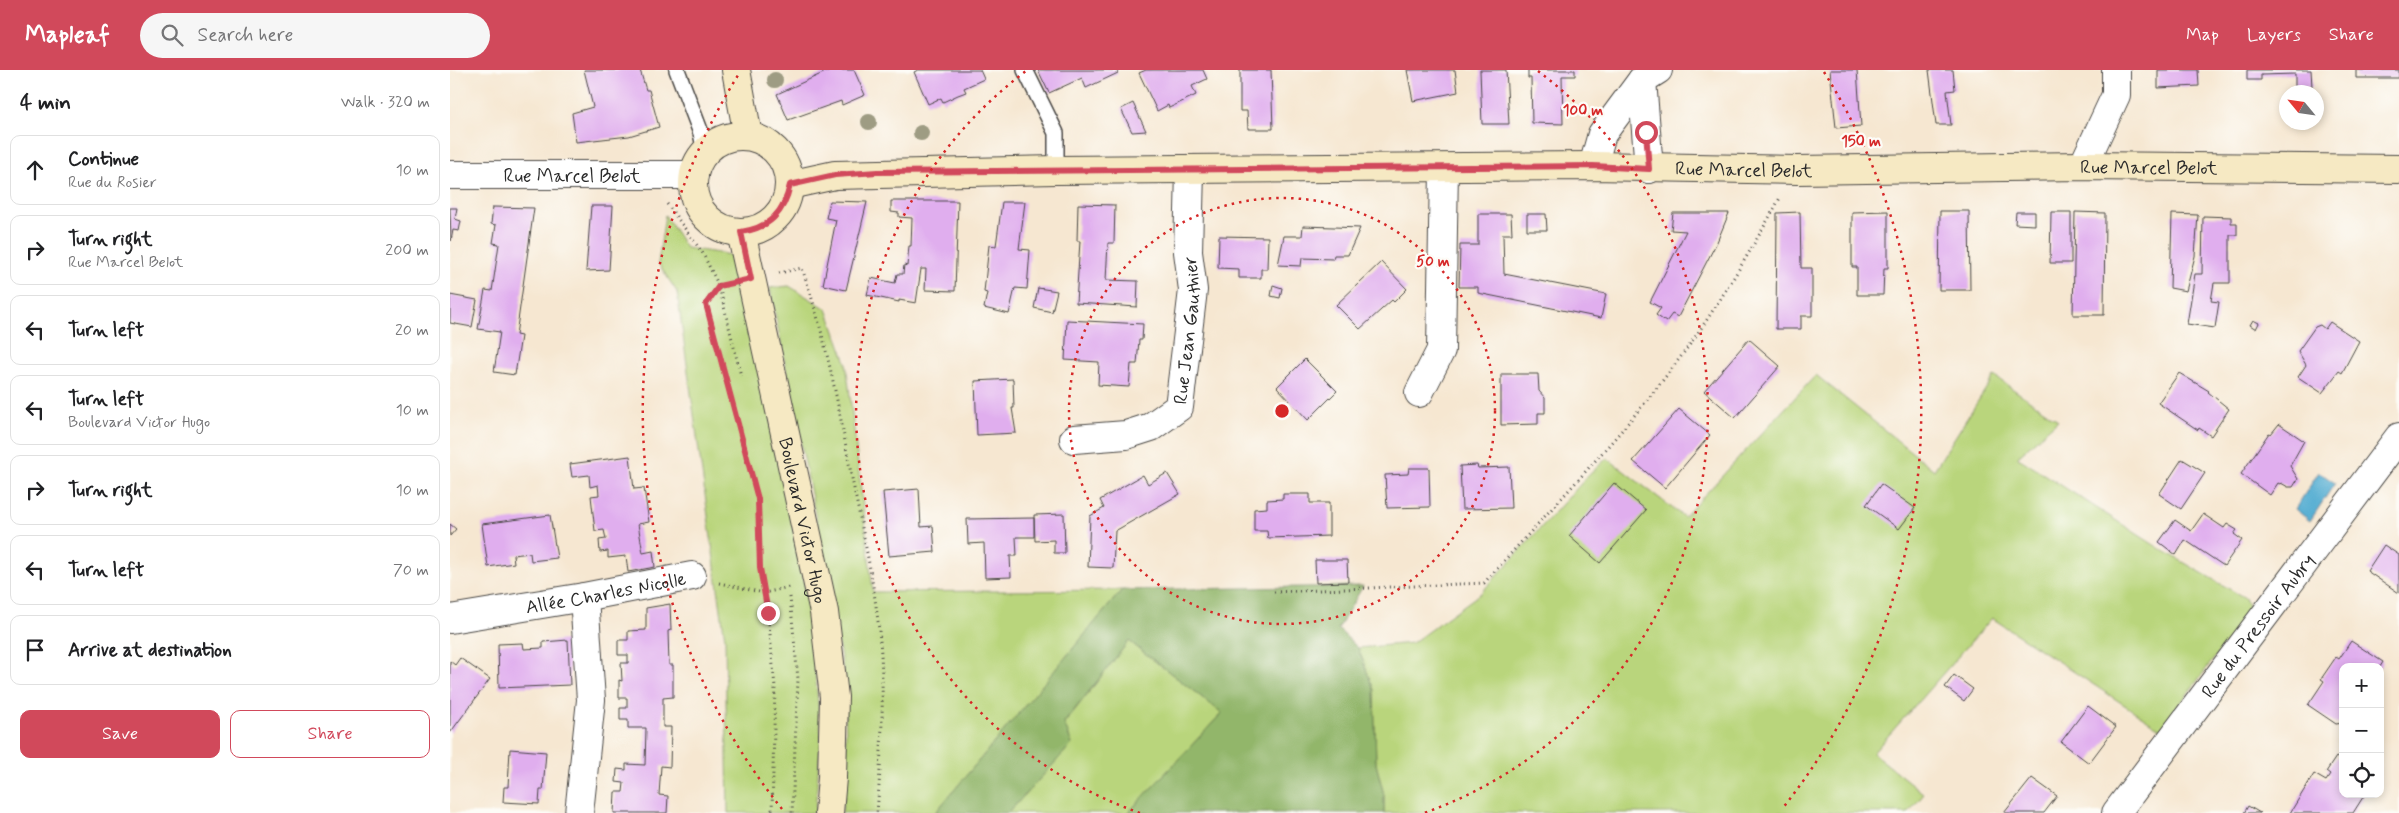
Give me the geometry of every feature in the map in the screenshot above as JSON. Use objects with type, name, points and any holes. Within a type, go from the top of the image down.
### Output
[{"type":"main road","points":[[736,70],[748,136]]},
{"type":"main road","points":[[748,136],[767,144],[782,158],[788,171],[790,185],[787,200],[774,218],[756,230],[741,232],[725,229],[710,220],[700,208],[694,192],[700,163],[717,142],[748,136]]},
{"type":"main road","name":"Rue Marcel Belot","points":[[790,185],[835,175],[860,173],[1056,170],[1593,166],[1649,169],[1797,170],[2082,166],[2399,169]]},
{"type":"main road","name":"Boulevard Victor Hugo","points":[[741,232],[824,612],[834,696],[832,778],[829,813]]},
{"type":"street","points":[[2082,166],[2116,95],[2116,70]]},
{"type":"street","points":[[1593,166],[1602,134],[1650,75]]},
{"type":"street","points":[[1649,169],[1650,75]]},
{"type":"street","name":"Rue Marcel Belot","points":[[450,175],[700,163]]},
{"type":"street","points":[[1419,393],[1441,350],[1444,168]]},
{"type":"street","name":"Rue Jean Gauthier","points":[[1074,439],[1126,435],[1151,428],[1179,406],[1193,290],[1188,252],[1190,170]]},
{"type":"street","name":"Rue du Pressoir Aubry","points":[[2116,813],[2399,436]]},
{"type":"street","name":"Allée Charles Nicolle","points":[[450,618],[584,597],[692,576]]},
{"type":"street","points":[[579,813],[591,700],[584,597]]},
{"type":"lane","points":[[677,70],[701,133],[700,163]]},
{"type":"lane","points":[[1025,70],[1056,132],[1056,170]]},
{"type":"path","points":[[1274,592],[1484,583],[1616,437],[1692,341],[1731,284],[1797,170]]},
{"type":"path","points":[[667,204],[702,252],[719,286],[741,378]]},
{"type":"path","points":[[772,813],[776,687],[760,568],[758,499],[706,304],[719,286],[802,268],[813,301],[838,404],[871,578],[881,654],[880,769],[877,813]]},
{"type":"path","name":"Allée Charles Nicolle","points":[[692,576],[764,592],[788,587]]},
{"type":"path","name":"Boulevard Victor Hugo","points":[[786,578],[798,679],[792,813]]},
{"type":"green space","points":[[665,215],[686,248],[731,255],[775,434],[809,607],[821,734],[815,813],[728,813],[725,639],[677,292],[658,263]]},
{"type":"green space","points":[[789,286],[827,309],[846,362],[873,592],[1122,590],[935,813],[842,813],[846,759],[845,681],[819,534],[770,288]]},
{"type":"green space","points":[[1816,375],[1934,470],[1994,376],[2058,420],[2017,457],[2159,548],[2245,598],[2250,611],[2161,729],[1992,618],[1873,753],[1924,794],[1908,813],[1384,813],[1384,795],[1376,764],[1374,690],[1358,648],[1412,643],[1481,593],[1588,476],[1607,458],[1684,517]]},
{"type":"green space","points":[[1363,586],[1338,629],[1358,648],[1374,690],[1376,764],[1384,795],[1384,813],[1128,813],[1222,713],[1129,641],[1064,723],[1072,744],[1008,813],[935,813],[1122,590]]},
{"type":"green space","points":[[1129,641],[1222,713],[1128,813],[1008,813],[1072,744],[1064,724]]},
{"type":"water","points":[[2319,472],[2335,483],[2310,521],[2295,509]]},
{"type":"building","points":[[584,70],[640,70],[646,90],[649,90],[659,127],[629,136],[576,142],[572,113],[593,107]]},
{"type":"building","points":[[830,70],[854,70],[865,95],[842,105],[841,101],[788,120],[777,94]]},
{"type":"building","points":[[918,70],[980,70],[984,79],[964,88],[966,92],[943,102],[941,98],[928,104],[914,72]]},
{"type":"building","points":[[1038,70],[1116,70],[1118,73],[1086,88],[1082,78],[1049,93]]},
{"type":"building","points":[[1146,70],[1203,70],[1207,79],[1192,86],[1196,95],[1169,108],[1168,105],[1157,111],[1139,73]]},
{"type":"building","points":[[1240,70],[1271,70],[1273,129],[1248,129],[1247,111],[1240,111]]},
{"type":"building","points":[[1407,70],[1455,70],[1458,92],[1413,101]]},
{"type":"building","points":[[1480,70],[1506,70],[1509,124],[1482,124]]},
{"type":"building","points":[[1528,70],[1575,70],[1575,76],[1562,76],[1563,124],[1532,123],[1531,78],[1528,78]]},
{"type":"building","points":[[1830,70],[1857,70],[1861,126],[1836,128]]},
{"type":"building","points":[[1929,70],[1953,70],[1955,90],[1947,91],[1951,125],[1936,125]]},
{"type":"building","points":[[2158,70],[2198,70],[2199,86],[2158,88]]},
{"type":"building","points":[[2247,70],[2311,70],[2312,85],[2295,85],[2295,74],[2261,75],[2261,80],[2247,80]]},
{"type":"building","points":[[2356,70],[2399,70],[2399,78],[2356,78]]},
{"type":"building","points":[[1133,103],[1146,131],[1132,132],[1121,109]]},
{"type":"building","points":[[830,201],[867,202],[846,290],[823,285],[836,220],[826,218]]},
{"type":"building","points":[[891,201],[958,201],[955,291],[925,290],[926,269],[921,269],[916,303],[899,300],[899,302],[867,295],[871,278],[895,283],[897,274],[903,274],[904,265],[907,266],[909,246],[911,246],[912,218],[899,217],[899,213],[891,212]]},
{"type":"building","points":[[1002,202],[1025,202],[1019,249],[1030,250],[1027,289],[1015,288],[1009,314],[984,308],[987,293],[984,292],[989,245],[996,246]]},
{"type":"building","points":[[1078,204],[1115,205],[1114,243],[1108,243],[1106,280],[1138,281],[1137,307],[1076,303],[1080,241],[1077,241]]},
{"type":"building","points":[[591,206],[613,206],[609,270],[586,271]]},
{"type":"building","points":[[493,207],[534,208],[516,335],[521,336],[515,375],[494,372],[500,332],[478,329],[485,290],[492,291],[499,244],[493,243],[496,225],[491,224]]},
{"type":"building","points":[[450,208],[457,208],[455,219],[461,221],[459,231],[453,230],[451,241]]},
{"type":"building","points":[[1888,211],[1888,268],[1884,268],[1883,295],[1857,295],[1857,267],[1852,267],[1852,212]]},
{"type":"building","points":[[1940,211],[1969,211],[1970,290],[1939,290]]},
{"type":"building","points":[[1800,212],[1801,268],[1812,268],[1812,316],[1801,316],[1801,329],[1776,329],[1777,213]]},
{"type":"building","points":[[2016,212],[2035,212],[2035,225],[2015,224]]},
{"type":"building","points":[[2051,212],[2071,212],[2071,263],[2050,263]]},
{"type":"building","points":[[2075,212],[2105,213],[2104,315],[2073,315]]},
{"type":"building","points":[[1673,213],[1729,213],[1717,242],[1678,317],[1672,314],[1666,322],[1656,315],[1661,308],[1650,302],[1686,231],[1671,230]]},
{"type":"building","points":[[1478,214],[1511,214],[1512,234],[1503,234],[1504,274],[1606,294],[1601,318],[1478,293],[1478,287],[1459,287],[1460,245],[1478,245]]},
{"type":"building","points":[[1527,214],[1546,214],[1547,230],[1527,230]]},
{"type":"building","points":[[2172,214],[2198,215],[2195,256],[2186,291],[2170,288]]},
{"type":"building","points":[[2203,216],[2231,217],[2231,223],[2237,223],[2237,235],[2230,235],[2230,283],[2214,283],[2211,301],[2219,302],[2215,328],[2187,324],[2195,274],[2202,274]]},
{"type":"building","points":[[1303,226],[1360,228],[1348,255],[1334,255],[1333,259],[1302,258],[1301,266],[1278,265],[1284,236],[1302,236]]},
{"type":"building","points":[[1219,236],[1268,237],[1267,269],[1261,269],[1261,278],[1239,278],[1239,269],[1218,268]]},
{"type":"building","points":[[1381,262],[1407,289],[1360,329],[1336,305]]},
{"type":"building","points":[[1273,285],[1282,288],[1280,298],[1271,296]]},
{"type":"building","points":[[1038,288],[1057,291],[1052,312],[1034,308]]},
{"type":"building","points":[[450,295],[477,300],[472,327],[450,323]]},
{"type":"building","points":[[1067,320],[1143,324],[1142,340],[1139,340],[1137,364],[1131,364],[1129,387],[1098,385],[1099,362],[1065,360]]},
{"type":"building","points":[[2253,320],[2259,323],[2256,329],[2250,325]]},
{"type":"building","points":[[2330,322],[2359,341],[2342,373],[2339,371],[2322,393],[2298,377],[2306,365],[2298,351],[2315,327],[2320,325],[2325,329]]},
{"type":"building","points":[[1749,339],[1780,366],[1735,418],[1704,391]]},
{"type":"building","points":[[1305,359],[1337,391],[1308,420],[1277,387]]},
{"type":"building","points":[[2179,373],[2209,391],[2229,409],[2211,436],[2199,428],[2198,430],[2158,403]]},
{"type":"building","points":[[1501,374],[1538,374],[1539,391],[1545,398],[1545,413],[1538,413],[1538,424],[1501,425]]},
{"type":"building","points":[[1013,379],[1014,408],[1012,408],[1016,433],[977,435],[975,381]]},
{"type":"building","points":[[1679,409],[1710,435],[1665,488],[1633,461]]},
{"type":"building","points":[[2279,424],[2304,441],[2290,466],[2298,479],[2293,487],[2278,483],[2270,495],[2241,474],[2269,433],[2271,434]]},
{"type":"building","points":[[630,456],[634,489],[644,488],[649,522],[638,524],[643,553],[653,551],[655,567],[628,572],[626,556],[608,558],[608,551],[600,552],[599,540],[606,539],[604,530],[595,531],[591,496],[599,495],[598,485],[590,487],[589,475],[572,477],[570,464]]},
{"type":"building","points":[[2182,459],[2205,473],[2181,509],[2159,494]]},
{"type":"building","points":[[1477,465],[1478,468],[1509,467],[1511,508],[1462,509],[1460,466]]},
{"type":"building","points":[[1409,468],[1429,468],[1430,507],[1387,508],[1385,475],[1408,474]]},
{"type":"building","points":[[1167,473],[1180,494],[1115,531],[1113,568],[1088,567],[1090,516],[1104,508],[1100,500],[1143,475],[1148,484]]},
{"type":"building","points":[[1614,483],[1646,510],[1600,563],[1569,536]]},
{"type":"building","points":[[1881,484],[1915,508],[1899,529],[1866,505]]},
{"type":"building","points":[[919,489],[921,527],[933,526],[935,552],[889,556],[883,492]]},
{"type":"building","points":[[1283,494],[1310,494],[1310,503],[1329,503],[1329,536],[1268,538],[1267,531],[1254,531],[1254,509],[1267,508],[1267,500],[1283,499]]},
{"type":"building","points":[[1064,514],[1065,553],[1054,553],[1054,540],[1035,541],[1034,515]]},
{"type":"building","points":[[2203,514],[2224,528],[2227,524],[2237,530],[2234,534],[2242,540],[2224,566],[2185,540],[2176,555],[2159,542],[2175,520],[2191,531]]},
{"type":"building","points":[[550,515],[557,558],[531,561],[530,553],[513,555],[514,563],[488,567],[482,524]]},
{"type":"building","points":[[1034,518],[1034,537],[1016,537],[1017,556],[1010,556],[1011,577],[985,578],[984,543],[968,544],[967,519]]},
{"type":"building","points":[[450,524],[456,529],[450,536]]},
{"type":"building","points":[[2384,545],[2399,555],[2399,593],[2367,571]]},
{"type":"building","points":[[1315,560],[1347,560],[1348,582],[1316,583]]},
{"type":"building","points":[[670,604],[671,630],[668,631],[669,665],[673,665],[673,697],[663,698],[663,727],[671,727],[670,767],[661,766],[659,795],[668,796],[667,813],[614,813],[615,792],[623,792],[624,783],[616,782],[617,769],[626,770],[626,764],[645,765],[646,728],[628,728],[628,720],[620,720],[620,708],[627,708],[627,698],[619,698],[619,680],[622,681],[621,663],[628,663],[628,655],[618,655],[618,640],[628,640],[628,631],[646,630],[646,608]]},
{"type":"building","points":[[568,640],[570,685],[499,688],[498,644],[523,643],[524,649],[543,648],[543,642]]},
{"type":"building","points":[[2351,641],[2383,662],[2339,663],[2339,724],[2336,724],[2308,705],[2324,681],[2321,679],[2336,657],[2339,659]]},
{"type":"building","points":[[460,658],[490,679],[450,733],[450,661],[455,665]]},
{"type":"building","points":[[1954,675],[1973,689],[1964,701],[1945,687]]},
{"type":"building","points":[[2088,706],[2116,727],[2089,763],[2061,742]]},
{"type":"building","points":[[510,749],[546,752],[543,790],[540,790],[539,804],[503,802],[504,787],[508,787]]},
{"type":"building","points":[[2336,757],[2339,759],[2339,798],[2362,798],[2353,813],[2290,813],[2314,774],[2326,781],[2330,775],[2326,772]]},
{"type":"building","points":[[2032,778],[2057,796],[2044,813],[2004,813]]},
{"type":"building","points":[[2248,806],[2255,810],[2260,813],[2244,813]]},
{"type":"route","points":[[768,613],[760,568],[758,499],[706,304],[719,286],[751,279],[741,232],[756,230],[769,223],[780,213],[787,200],[790,185],[835,175],[877,172],[1593,166],[1649,169],[1646,132]]}]
